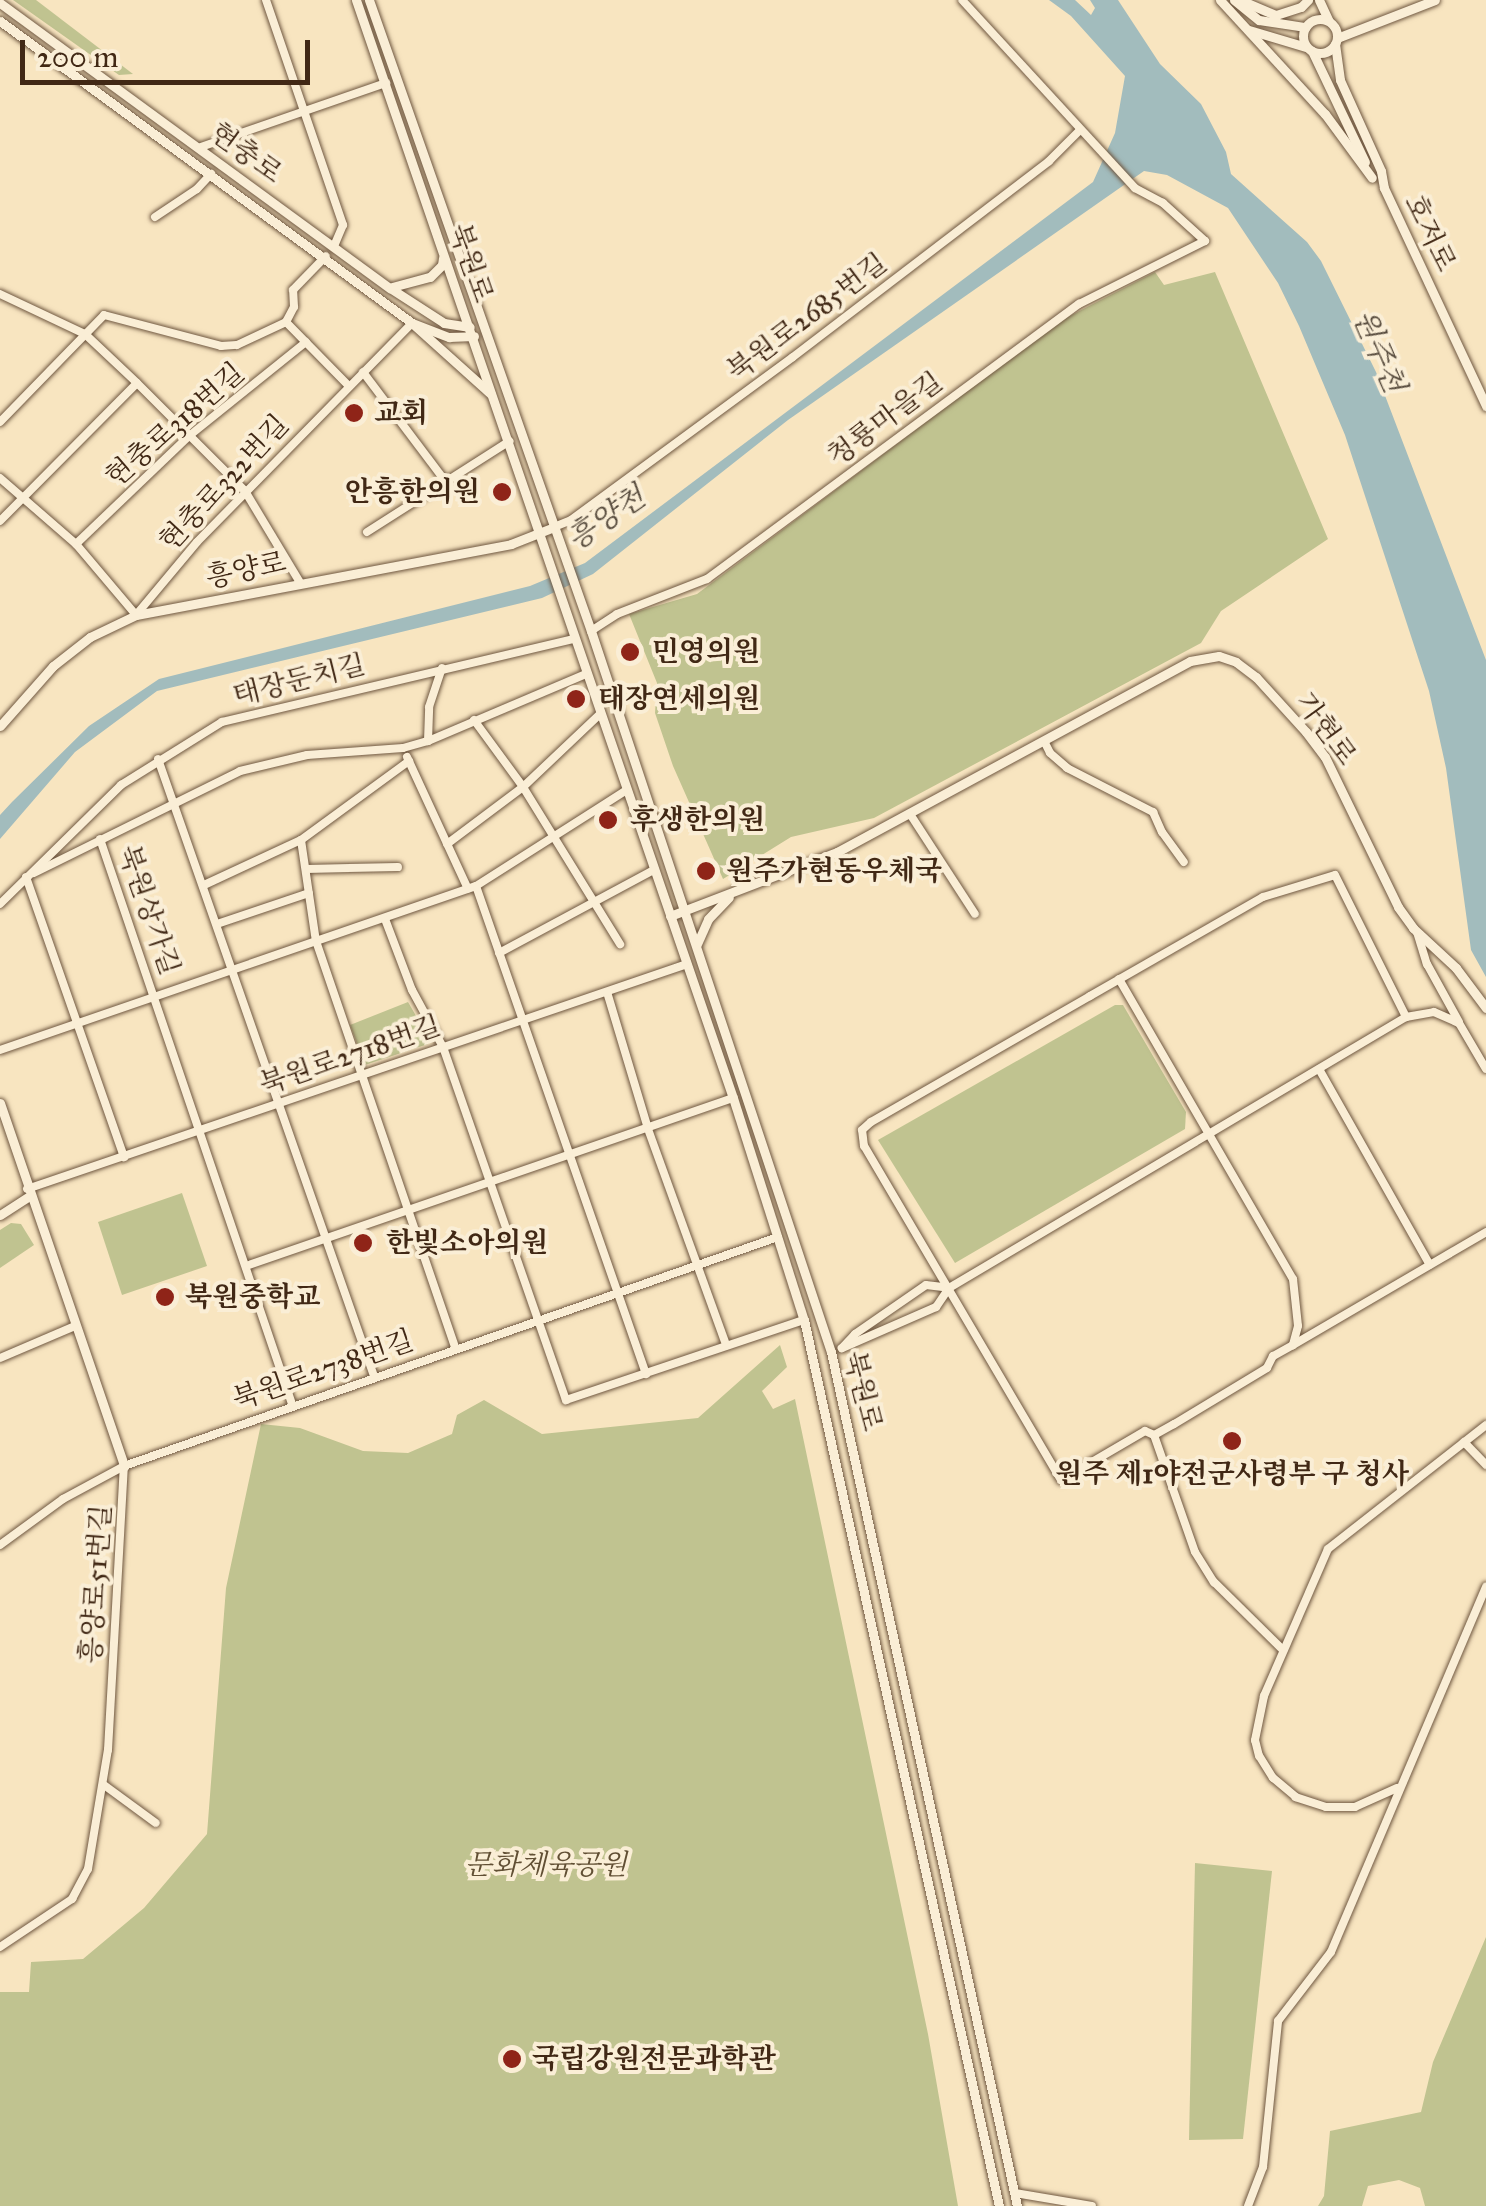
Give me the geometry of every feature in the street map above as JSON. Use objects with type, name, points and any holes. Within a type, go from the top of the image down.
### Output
[{"type":"street","points":[[0,422],[104,314],[221,346],[237,345],[286,322],[294,307],[293,290],[334,246],[343,225],[266,0]]},
{"type":"street","name":"북원로","points":[[356,0],[510,441],[625,792],[688,964],[804,1320],[999,2206]]},
{"type":"street","name":"북원로","points":[[368,0],[584,610],[748,1093],[831,1352],[1018,2206]]},
{"type":"street","points":[[962,0],[1079,132]]},
{"type":"street","points":[[1220,0],[1326,114],[1372,178],[1384,188]]},
{"type":"street","points":[[1237,0],[1276,15],[1301,8],[1309,0]]},
{"type":"street","points":[[1237,0],[1259,20],[1307,25],[1318,19],[1355,28]]},
{"type":"street","points":[[1309,0],[1303,38],[1372,178]]},
{"type":"street","points":[[1319,0],[1336,41]]},
{"type":"street","points":[[1246,29],[1323,52],[1355,28],[1435,0]]},
{"type":"street","name":"현충로","points":[[0,3],[390,288],[444,323],[471,332]]},
{"type":"street","name":"현충로","points":[[0,20],[326,256],[412,323],[449,337],[471,332]]},
{"type":"street","name":"호저로","points":[[1336,41],[1340,80],[1381,171],[1384,188],[1486,406]]},
{"type":"street","points":[[201,148],[386,82]]},
{"type":"street","name":"청룡마을길","points":[[591,631],[616,614],[707,579],[1079,304],[1204,240],[1163,203],[1135,188],[1103,151],[1079,132]]},
{"type":"street","name":"북원로2685번길","points":[[555,531],[793,358],[1049,161],[1079,132]]},
{"type":"street","points":[[211,174],[220,161]]},
{"type":"street","name":"현충로","points":[[155,217],[198,189],[211,174]]},
{"type":"street","points":[[390,288],[437,272],[443,250]]},
{"type":"street","points":[[0,294],[85,334],[138,383],[245,491],[300,582]]},
{"type":"street","points":[[286,322],[349,386]]},
{"type":"street","points":[[412,323],[494,396]]},
{"type":"street","name":"현충로322번길","points":[[136,615],[245,491],[412,323]]},
{"type":"street","points":[[471,332],[484,327]]},
{"type":"street","name":"현충로318번길","points":[[76,544],[189,436],[306,342]]},
{"type":"street","points":[[363,372],[446,482]]},
{"type":"street","points":[[0,521],[138,383]]},
{"type":"street","points":[[367,532],[510,441]]},
{"type":"street","points":[[0,478],[76,544],[136,615]]},
{"type":"street","name":"흥양로","points":[[0,726],[53,666],[90,637],[136,615],[511,544],[555,531]]},
{"type":"street","name":"태장둔치길","points":[[0,904],[120,785],[222,722],[573,638]]},
{"type":"street","name":"가현로","points":[[670,916],[837,852],[1190,660],[1219,656],[1236,662],[1306,732],[1325,757],[1398,907],[1417,932],[1456,968],[1486,1008]]},
{"type":"street","points":[[428,741],[429,707],[442,668]]},
{"type":"street","name":"북원상가길","points":[[26,877],[176,799],[240,771],[307,755],[404,748],[586,674]]},
{"type":"street","points":[[448,844],[523,787],[600,714]]},
{"type":"street","points":[[474,720],[556,836],[620,944]]},
{"type":"street","points":[[1044,741],[1050,753],[1067,768],[1153,812],[1184,862]]},
{"type":"street","points":[[404,748],[499,952],[646,1374]]},
{"type":"street","points":[[158,759],[176,799],[374,1376]]},
{"type":"street","points":[[204,885],[302,840],[410,761]]},
{"type":"street","points":[[0,1050],[472,888],[625,792]]},
{"type":"street","points":[[910,814],[976,914]]},
{"type":"street","name":"북원상가길","points":[[100,839],[292,1404]]},
{"type":"street","points":[[302,840],[316,941],[455,1347]]},
{"type":"street","points":[[306,870],[382,864],[398,868]]},
{"type":"street","points":[[499,952],[654,870]]},
{"type":"street","points":[[1406,1017],[1335,875],[1262,897],[1119,979],[862,1130],[864,1146],[1061,1480],[1145,1432],[1154,1434],[1267,1368],[1272,1356],[1486,1232]]},
{"type":"street","points":[[26,877],[124,1156]]},
{"type":"street","points":[[697,944],[708,919],[736,891]]},
{"type":"street","points":[[216,924],[309,893]]},
{"type":"street","points":[[385,919],[412,990],[443,1047],[566,1400],[804,1320]]},
{"type":"street","points":[[1417,932],[1427,964],[1486,1069]]},
{"type":"street","name":"북원로2718번길","points":[[28,1192],[362,1073],[688,964]]},
{"type":"street","points":[[1119,979],[1293,1279],[1298,1300],[1293,1345]]},
{"type":"street","points":[[607,992],[648,1129],[726,1345]]},
{"type":"street","points":[[814,1360],[936,1308],[949,1288],[1406,1017],[1434,1012],[1459,1023]]},
{"type":"street","points":[[1319,1069],[1430,1265]]},
{"type":"street","points":[[246,1266],[748,1093]]},
{"type":"street","name":"흥양로51번길","points":[[0,1103],[124,1466],[124,1536],[104,1785],[88,1869],[72,1900],[0,1947]]},
{"type":"street","points":[[0,1215],[28,1192]]},
{"type":"street","name":"북원로2738번길","points":[[0,1545],[63,1500],[124,1466],[778,1237]]},
{"type":"street","points":[[842,1348],[926,1285],[949,1288]]},
{"type":"street","points":[[0,1358],[75,1326]]},
{"type":"street","points":[[1399,1786],[1355,1807],[1326,1807],[1296,1797],[1273,1778],[1259,1756],[1256,1740],[1264,1696],[1328,1549],[1486,1425]]},
{"type":"street","points":[[1154,1434],[1195,1552],[1214,1582],[1283,1650]]},
{"type":"street","points":[[1464,1442],[1486,1466]]},
{"type":"street","points":[[1248,2206],[1263,2167],[1278,2022],[1331,1952],[1486,1586]]},
{"type":"street","points":[[104,1785],[156,1823]]},
{"type":"street","points":[[1015,2192],[1092,2206]]},
{"type":"green space","points":[[13,0],[36,0],[133,74],[119,75]]},
{"type":"green space","points":[[1155,272],[1164,285],[1215,272],[1328,539],[1221,611],[1201,643],[874,818],[791,837],[723,879],[673,766],[655,713],[657,683],[629,614],[697,594],[1062,320]]},
{"type":"green space","points":[[408,1002],[430,1040],[428,1044],[365,1065],[350,1025]]},
{"type":"green space","points":[[1115,1005],[1123,1005],[1186,1112],[1185,1129],[955,1263],[878,1140]]},
{"type":"green space","points":[[182,1193],[207,1266],[122,1295],[98,1222]]},
{"type":"green space","points":[[11,1223],[21,1224],[34,1245],[0,1268],[0,1230]]},
{"type":"green space","name":"문화체육공원","points":[[780,1345],[787,1367],[762,1391],[773,1409],[795,1399],[928,2034],[958,2206],[0,2206],[0,1992],[29,1992],[31,1962],[83,1959],[144,1908],[207,1834],[226,1588],[261,1424],[300,1428],[363,1451],[408,1453],[452,1434],[457,1415],[484,1400],[542,1434],[698,1418]]},
{"type":"green space","points":[[1195,1863],[1272,1871],[1243,2139],[1189,2140]]},
{"type":"green space","points":[[1486,1937],[1486,2206],[1425,2206],[1420,2188],[1399,2180],[1368,2186],[1362,2206],[1318,2206],[1324,2196],[1330,2131],[1421,2112],[1433,2062]]},
{"type":"water","points":[[1049,0],[1075,0],[1091,15],[1095,8],[1090,0],[1118,0],[1160,64],[1201,104],[1226,152],[1231,174],[1307,242],[1321,261],[1376,372],[1486,660],[1486,977],[1471,950],[1446,768],[1429,691],[1345,435],[1299,326],[1278,283],[1228,208],[1167,175],[1144,171],[788,420],[593,574],[542,598],[157,691],[75,752],[0,839],[0,815],[12,802],[89,726],[159,679],[530,586],[585,563],[1093,182],[1115,133],[1125,76],[1071,16]]},
{"type":"place","name":"교회","points":[[354,413]]},
{"type":"place","name":"안흥한의원","points":[[502,492]]},
{"type":"place","name":"민영의원","points":[[630,652]]},
{"type":"place","name":"태장연세의원","points":[[576,699]]},
{"type":"place","name":"후생한의원","points":[[608,820]]},
{"type":"place","name":"원주가현동우체국","points":[[706,871]]},
{"type":"place","name":"한빛소아의원","points":[[363,1243]]},
{"type":"place","name":"북원중학교","points":[[165,1297]]},
{"type":"place","name":"원주 제1야전군사령부 구 청사","points":[[1232,1441]]},
{"type":"place","name":"국립강원전문과학관","points":[[512,2059]]},
{"type":"water label","name":"원주천","points":[[1379,351]]},
{"type":"water label","name":"흥양천","points":[[606,518]]}]
